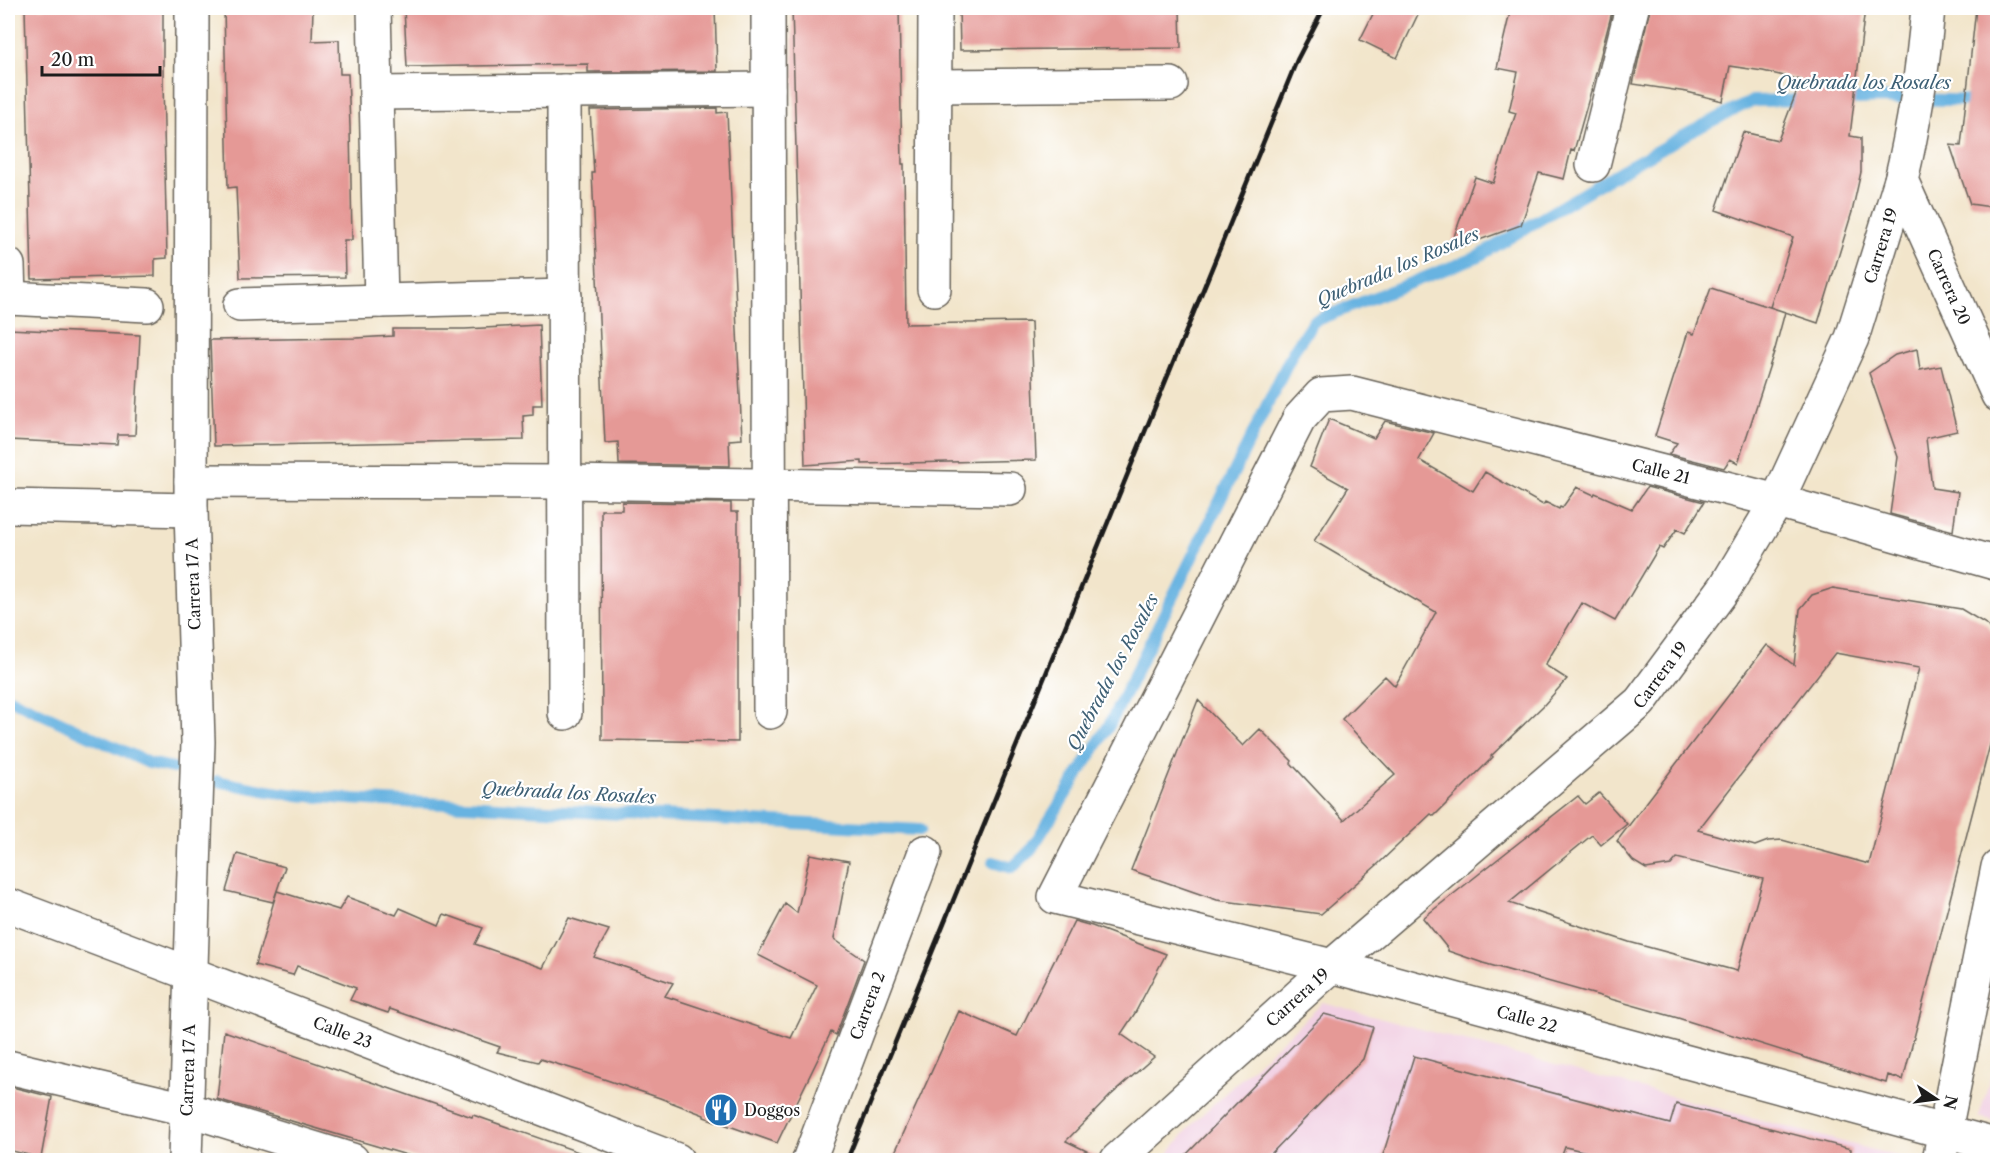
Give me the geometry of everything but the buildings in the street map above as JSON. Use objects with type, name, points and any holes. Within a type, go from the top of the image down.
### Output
[{"type":"street","name":"Carrera 17 A","points":[[184,1161],[198,742],[191,496],[192,8]]},
{"type":"street","points":[[374,8],[381,301]]},
{"type":"street","points":[[768,8],[770,712]]},
{"type":"street","points":[[934,289],[935,8]]},
{"type":"street","points":[[1593,165],[1632,8]]},
{"type":"street","name":"Carrera 19","points":[[1116,1161],[1332,966],[1640,702],[1726,586],[1777,501],[1852,338],[1904,168],[1921,79],[1928,8]]},
{"type":"street","points":[[935,86],[1171,84]]},
{"type":"street","points":[[376,93],[768,89]]},
{"type":"street","points":[[564,91],[565,713]]},
{"type":"street","name":"Carrera 20","points":[[1904,168],[1998,395]]},
{"type":"street","points":[[8,265],[8,298],[147,305]]},
{"type":"street","points":[[240,305],[565,296]]},
{"type":"street","name":"Calle 21","points":[[1055,897],[1299,419],[1321,396],[1352,393],[1777,501],[1998,564]]},
{"type":"street","points":[[8,506],[191,496],[565,482],[1010,489]]},
{"type":"street","name":"Carrera 2","points":[[809,1161],[925,852]]},
{"type":"street","points":[[1942,1146],[1998,867]]},
{"type":"street","name":"Calle 22","points":[[1055,897],[1332,966],[1942,1146],[1998,1146]]},
{"type":"street","name":"Calle 23","points":[[8,905],[677,1161]]},
{"type":"street","points":[[8,1066],[186,1109],[352,1161]]},
{"type":"shaded area","points":[[1323,1003],[1903,1158],[1902,1160],[1163,1160],[1194,1122]]},
{"type":"shaded area","points":[[1997,1056],[1998,1121],[1979,1117]]},
{"type":"waterway","name":"Quebrada los Rosales","points":[[1839,100],[1877,98],[1981,101]]},
{"type":"waterway","name":"Quebrada los Rosales","points":[[993,862],[1012,868],[1030,851],[1110,724],[1294,350],[1314,321],[1479,256],[1624,169],[1752,101],[1810,100]]},
{"type":"waterway","name":"Quebrada los Rosales","points":[[8,698],[149,763],[173,768]]},
{"type":"waterway","name":"Quebrada los Rosales","points":[[217,781],[280,793],[344,799],[920,830]]},
{"type":"railway","points":[[847,1160],[1297,60],[1324,8]]},
{"type":"place","name":"Doggos","points":[[721,1110]]}]
